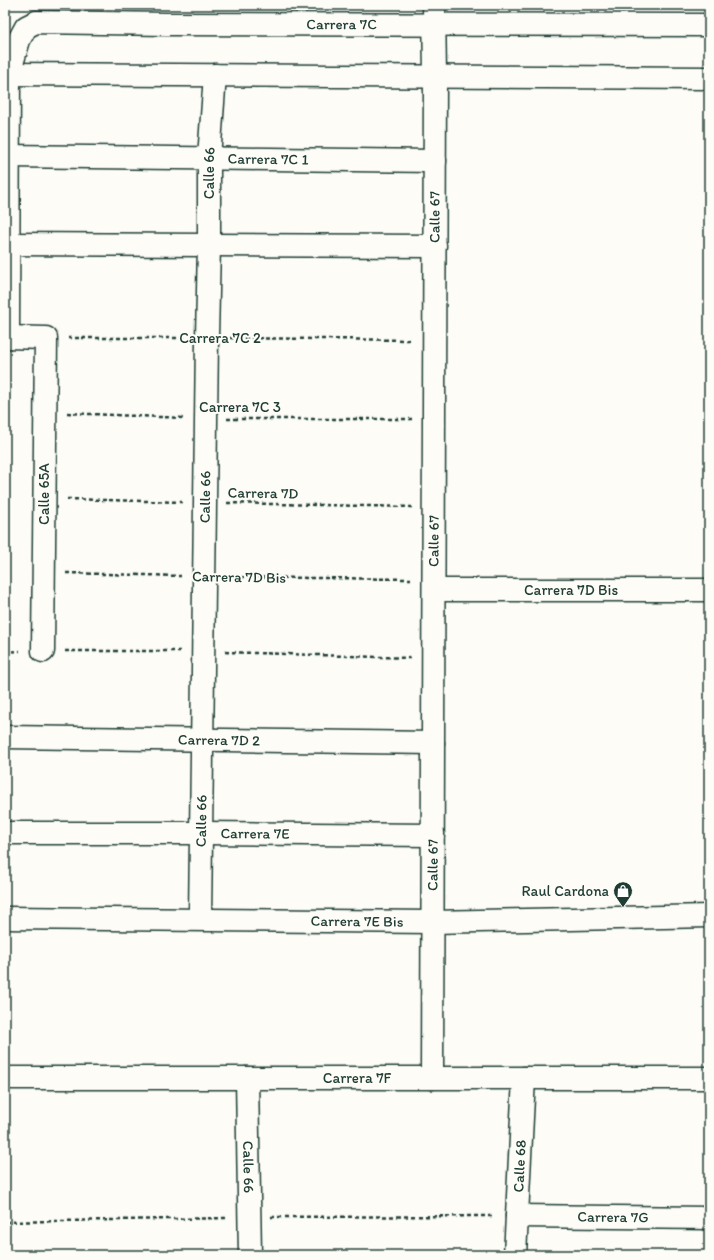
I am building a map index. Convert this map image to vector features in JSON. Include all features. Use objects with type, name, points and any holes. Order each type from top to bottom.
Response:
[{"type":"street","name":"Carrera 7C","points":[[6,337],[7,74],[19,40],[26,28],[36,22],[167,24],[433,15],[709,25]]},
{"type":"street","name":"Calle 67","points":[[432,1078],[435,246],[435,76],[433,15]]},
{"type":"street","points":[[7,74],[709,78]]},
{"type":"street","name":"Calle 66","points":[[200,919],[209,158],[214,75]]},
{"type":"street","name":"Carrera 7C 1","points":[[7,156],[435,161]]},
{"type":"street","points":[[7,244],[435,246]]},
{"type":"street","points":[[6,337],[46,338]]},
{"type":"street","name":"Calle 65A","points":[[43,651],[46,338]]},
{"type":"street","name":"Carrera 7D Bis","points":[[434,585],[709,590]]},
{"type":"street","name":"Carrera 7D 2","points":[[5,737],[433,743]]},
{"type":"street","name":"Carrera 7E","points":[[5,833],[433,835]]},
{"type":"street","name":"Carrera 7E Bis","points":[[5,918],[432,922],[709,916]]},
{"type":"street","name":"Carrera 7F","points":[[5,1078],[709,1078]]},
{"type":"street","name":"Calle 66","points":[[247,1078],[250,1255]]},
{"type":"street","name":"Calle 68","points":[[515,1255],[524,1078]]},
{"type":"street","name":"Carrera 7G","points":[[517,1216],[709,1218]]},
{"type":"path","name":"Carrera 7C 2","points":[[46,338],[434,340]]},
{"type":"path","name":"Carrera 7C 3","points":[[45,412],[206,419],[434,418]]},
{"type":"path","name":"Carrera 7D","points":[[44,499],[434,507]]},
{"type":"path","name":"Carrera 7D Bis","points":[[44,573],[434,585]]},
{"type":"place","name":"Raul Cardona","points":[[623,908]]}]
